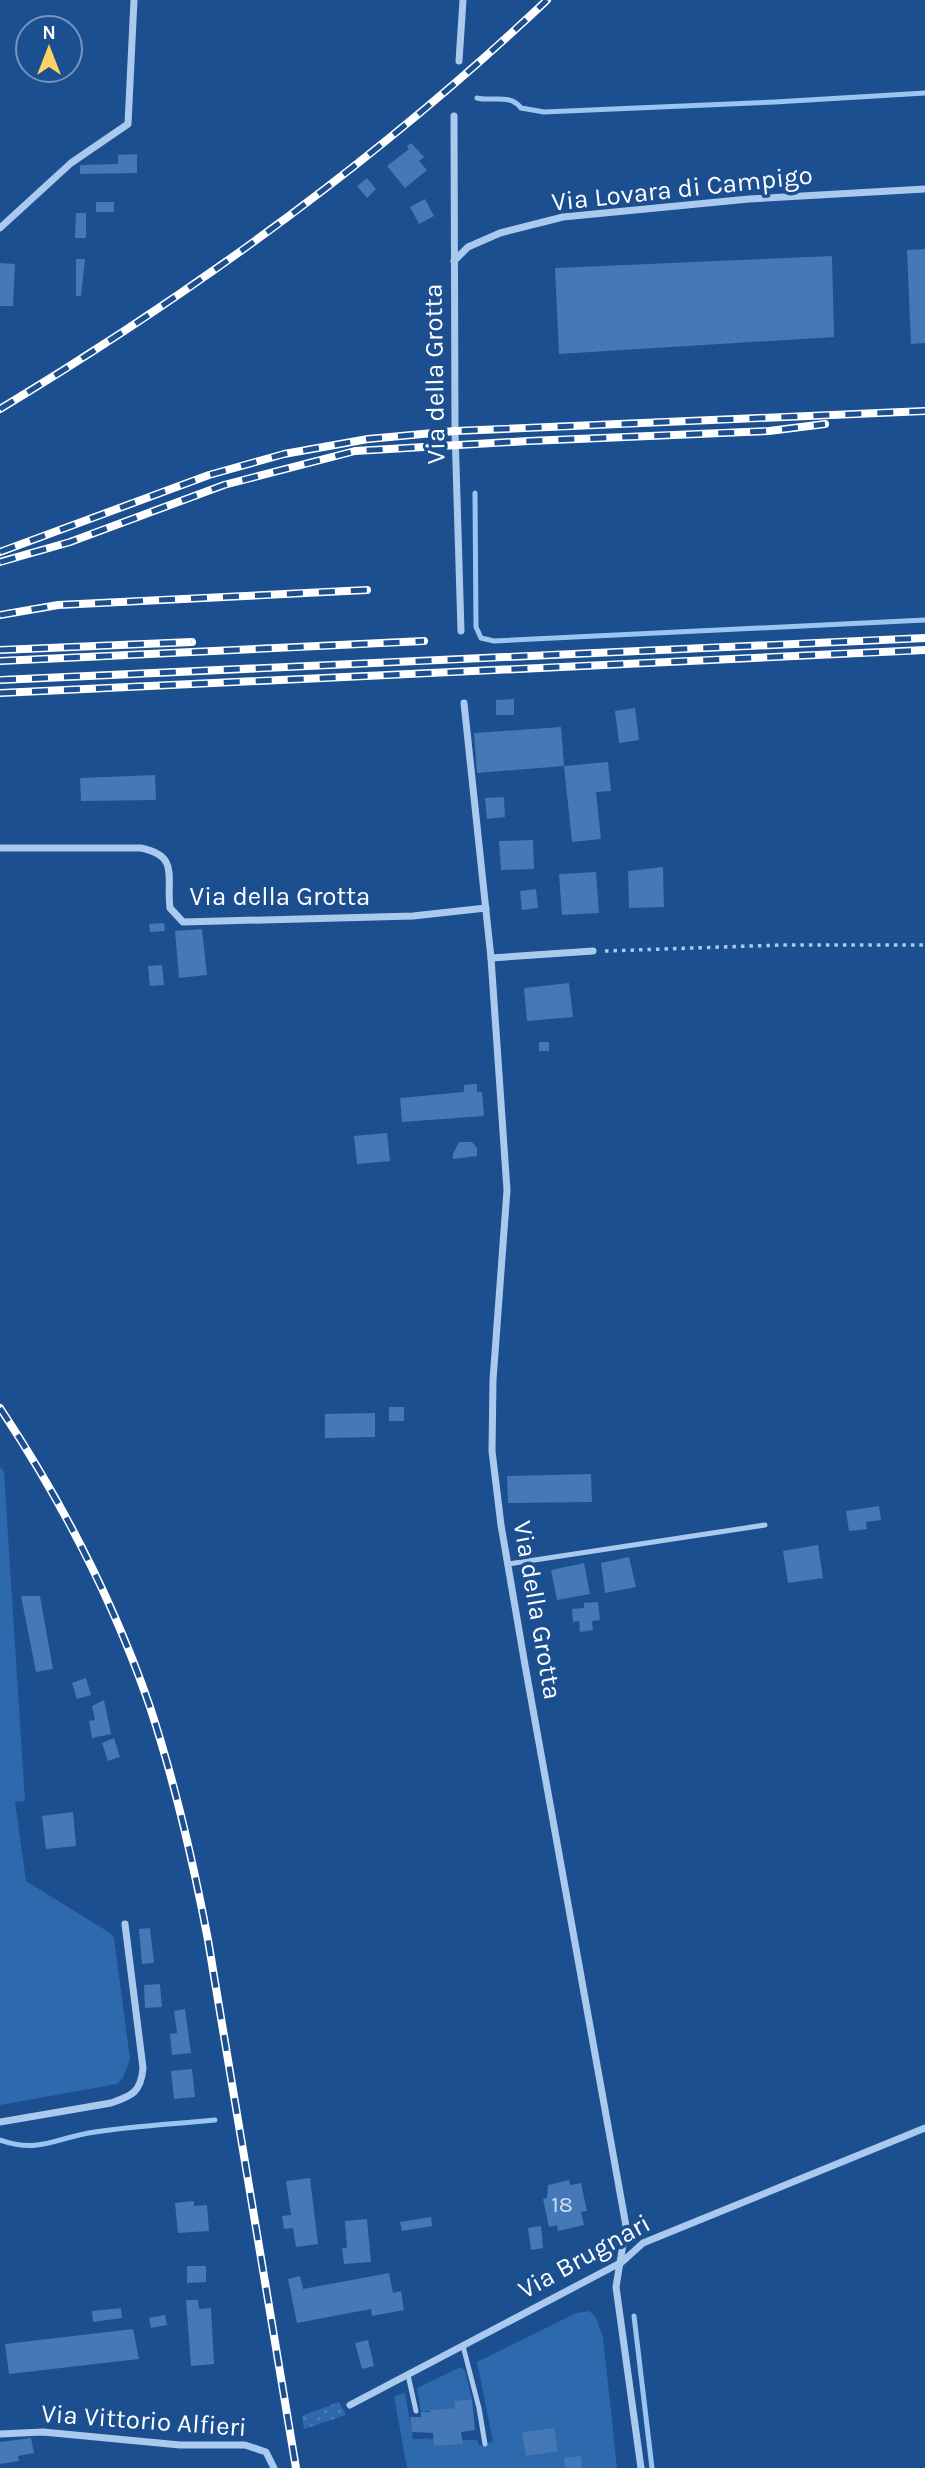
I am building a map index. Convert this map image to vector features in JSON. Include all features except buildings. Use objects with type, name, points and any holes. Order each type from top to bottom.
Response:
[{"type":"street","points":[[0,228],[71,163],[128,124],[134,0]]},
{"type":"street","points":[[459,61],[463,0]]},
{"type":"street","name":"Via della Grotta","points":[[454,116],[453,261],[461,631]]},
{"type":"street","name":"Via Lovara di Campigo","points":[[453,261],[468,247],[500,233],[563,217],[749,199],[925,189]]},
{"type":"street","name":"Via della Grotta","points":[[464,703],[491,958],[507,1190],[493,1380],[492,1451],[508,1564],[626,2226],[616,2287],[641,2468]]},
{"type":"street","name":"Via della Grotta","points":[[0,848],[141,848],[157,852],[166,860],[169,872],[170,908],[183,922],[413,916],[486,908]]},
{"type":"street","points":[[491,958],[593,951]]},
{"type":"street","points":[[0,2122],[111,2104],[137,2091],[142,2081],[143,2068],[125,1924]]},
{"type":"street","name":"Via Brugnari","points":[[350,2405],[622,2262],[643,2243],[925,2128]]},
{"type":"street","name":"Via Vittorio Alfieri","points":[[0,2434],[43,2432],[180,2445],[245,2445],[266,2452],[274,2468]]},
{"type":"lane","points":[[508,1564],[765,1525]]},
{"type":"lane","points":[[463,2346],[485,2444]]},
{"type":"lane","points":[[408,2375],[416,2411]]},
{"type":"path","points":[[593,951],[781,945],[925,945]]},
{"type":"shaded area","points":[[0,1467],[4,1472],[25,1801],[15,1802],[26,1881],[114,1938],[130,2059],[123,2078],[117,2084],[0,2105]]},
{"type":"shaded area","points":[[589,2311],[595,2316],[603,2337],[617,2468],[407,2468],[394,2396],[405,2393],[413,2439],[477,2440],[479,2446],[493,2442],[477,2362],[576,2313]]},
{"type":"shaded area","points":[[461,2367],[465,2371],[472,2399],[455,2401],[455,2408],[421,2412],[417,2388]]},
{"type":"shaded area","points":[[339,2402],[346,2415],[304,2429],[302,2416]]},
{"type":"waterway","points":[[477,98],[506,99],[517,103],[521,108],[544,112],[925,93]]},
{"type":"waterway","points":[[475,493],[476,627],[481,638],[494,641],[925,620]]},
{"type":"waterway","points":[[0,2140],[14,2144],[38,2145],[95,2132],[215,2120]]},
{"type":"waterway","points":[[634,2316],[652,2468]]},
{"type":"railway","points":[[0,409],[145,317],[285,219],[419,114],[547,0]]},
{"type":"railway","points":[[0,552],[209,475],[284,454],[368,439],[455,431],[925,411]]},
{"type":"railway","points":[[0,562],[70,542],[224,485],[355,451],[769,431],[825,424]]},
{"type":"railway","points":[[0,615],[58,605],[367,590]]},
{"type":"railway","points":[[0,680],[925,638]]},
{"type":"railway","points":[[0,661],[424,641]]},
{"type":"railway","points":[[0,650],[192,642]]},
{"type":"railway","points":[[0,693],[925,650]]},
{"type":"railway","points":[[0,1408],[65,1515],[103,1591],[136,1668],[168,1764],[208,1940],[296,2468]]}]
